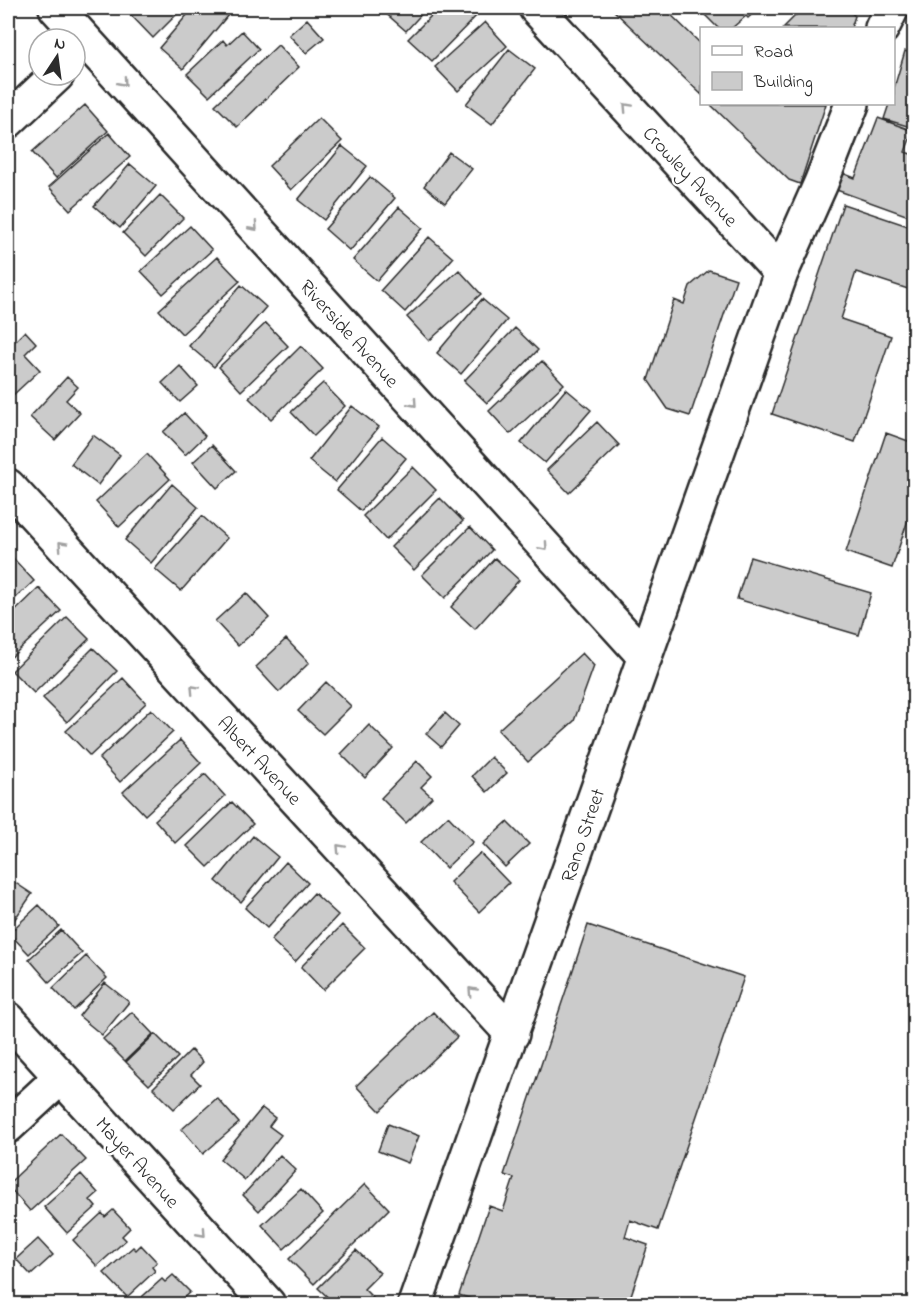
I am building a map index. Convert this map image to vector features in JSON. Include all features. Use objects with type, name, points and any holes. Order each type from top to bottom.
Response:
[{"type":"street","name":"Riverside Avenue","points":[[56,8],[67,27]]},
{"type":"street","name":"Crowley Avenue","points":[[536,8],[781,273]]},
{"type":"street","points":[[882,27],[892,8]]},
{"type":"street","name":"Riverside Avenue","points":[[87,57],[645,657]]},
{"type":"street","points":[[8,121],[44,87]]},
{"type":"street","points":[[781,273],[821,183],[852,105]]},
{"type":"street","name":"Rano Street","points":[[415,1305],[781,273]]},
{"type":"street","name":"Albert Avenue","points":[[8,486],[512,1034]]},
{"type":"street","name":"Mayer Avenue","points":[[8,1019],[268,1305]]},
{"type":"street","points":[[8,1126],[61,1077]]},
{"type":"building","points":[[137,8],[183,8],[153,38],[130,14]]},
{"type":"building","points":[[193,8],[219,8],[228,15],[183,69],[159,48]]},
{"type":"building","points":[[385,8],[427,8],[406,31],[382,10]]},
{"type":"building","points":[[439,8],[475,8],[480,12],[432,61],[408,39]]},
{"type":"building","points":[[611,8],[664,8],[700,43],[700,93]]},
{"type":"building","points":[[698,8],[759,8],[733,27],[717,27]]},
{"type":"building","points":[[803,8],[846,8],[855,16],[851,27],[784,27]]},
{"type":"building","points":[[307,19],[324,38],[306,53],[289,35]]},
{"type":"building","points":[[485,22],[507,46],[458,91],[435,67]]},
{"type":"building","points":[[242,31],[259,49],[209,96],[187,74],[223,40],[227,45]]},
{"type":"building","points":[[278,45],[299,67],[237,127],[215,105]]},
{"type":"building","points":[[509,49],[535,69],[492,124],[466,104]]},
{"type":"building","points":[[905,51],[914,54],[914,128],[884,119],[889,105],[895,105],[895,85]]},
{"type":"building","points":[[85,105],[108,131],[56,178],[32,152]]},
{"type":"building","points":[[711,105],[826,105],[800,184],[789,180]]},
{"type":"building","points":[[319,118],[342,141],[291,190],[269,166]]},
{"type":"building","points":[[878,118],[913,131],[905,152],[914,155],[914,218],[831,188],[837,171],[855,178]]},
{"type":"building","points":[[109,133],[130,157],[70,210],[49,187]]},
{"type":"building","points":[[342,146],[367,166],[324,220],[298,200]]},
{"type":"building","points":[[449,152],[472,169],[445,203],[424,186]]},
{"type":"building","points":[[130,164],[156,186],[120,228],[94,206]]},
{"type":"building","points":[[370,177],[395,198],[350,251],[325,229]]},
{"type":"building","points":[[160,195],[183,218],[146,256],[123,233]]},
{"type":"building","points":[[843,204],[914,228],[914,291],[856,272],[841,319],[891,336],[855,442],[772,414]]},
{"type":"building","points":[[399,207],[423,228],[377,281],[353,260]]},
{"type":"building","points":[[190,226],[212,250],[163,294],[141,271]]},
{"type":"building","points":[[429,237],[453,258],[405,312],[381,290]]},
{"type":"building","points":[[217,257],[240,281],[182,334],[159,310]]},
{"type":"building","points":[[459,270],[481,294],[429,341],[407,317]]},
{"type":"building","points":[[709,270],[736,279],[690,416],[668,409],[648,380],[674,300],[684,304],[690,286]]},
{"type":"building","points":[[241,285],[266,307],[214,367],[189,346]]},
{"type":"building","points":[[482,299],[507,320],[461,374],[437,353]]},
{"type":"building","points":[[266,323],[288,346],[241,391],[219,367]]},
{"type":"building","points":[[515,328],[538,350],[487,403],[464,381]]},
{"type":"building","points":[[25,331],[36,343],[25,354],[40,370],[12,396],[8,391],[8,348]]},
{"type":"building","points":[[301,346],[323,369],[271,419],[249,398]]},
{"type":"building","points":[[542,361],[564,384],[510,434],[489,411]]},
{"type":"building","points":[[180,366],[198,386],[180,402],[162,383]]},
{"type":"building","points":[[67,377],[78,387],[66,400],[80,413],[55,440],[30,417]]},
{"type":"building","points":[[323,383],[345,406],[314,436],[291,412]]},
{"type":"building","points":[[566,389],[591,410],[545,463],[521,443]]},
{"type":"building","points":[[352,406],[379,427],[335,482],[309,461]]},
{"type":"building","points":[[184,413],[205,436],[185,455],[163,432]]},
{"type":"building","points":[[597,422],[619,445],[569,493],[547,470]]},
{"type":"building","points":[[886,433],[914,443],[914,502],[892,568],[846,552]]},
{"type":"building","points":[[93,435],[120,455],[98,485],[71,464]]},
{"type":"building","points":[[382,437],[406,458],[361,511],[337,490]]},
{"type":"building","points":[[212,445],[236,471],[217,488],[193,462]]},
{"type":"building","points":[[147,454],[170,479],[119,527],[96,502]]},
{"type":"building","points":[[413,467],[436,490],[386,540],[363,516]]},
{"type":"building","points":[[172,484],[198,507],[151,563],[125,540]]},
{"type":"building","points":[[440,498],[463,521],[414,570],[391,547]]},
{"type":"building","points":[[202,516],[227,538],[181,591],[155,569]]},
{"type":"building","points":[[470,527],[492,550],[445,598],[422,575]]},
{"type":"building","points":[[12,557],[34,581],[8,605],[8,561]]},
{"type":"building","points":[[750,557],[871,593],[859,635],[737,599]]},
{"type":"building","points":[[495,558],[519,580],[475,629],[451,607]]},
{"type":"building","points":[[39,588],[61,611],[8,660],[8,618]]},
{"type":"building","points":[[246,593],[269,618],[238,646],[215,621]]},
{"type":"building","points":[[67,617],[89,639],[34,693],[12,671]]},
{"type":"building","points":[[286,639],[309,663],[279,692],[256,667]]},
{"type":"building","points":[[93,648],[117,671],[67,722],[43,698]]},
{"type":"building","points":[[582,653],[594,666],[574,721],[528,762],[498,730]]},
{"type":"building","points":[[123,678],[146,703],[90,756],[66,731]]},
{"type":"building","points":[[326,682],[351,706],[323,734],[298,711]]},
{"type":"building","points":[[151,709],[173,732],[120,782],[99,759]]},
{"type":"building","points":[[445,713],[459,726],[441,747],[426,734]]},
{"type":"building","points":[[369,725],[393,748],[365,778],[341,754]]},
{"type":"building","points":[[180,740],[201,763],[145,815],[123,792]]},
{"type":"building","points":[[491,757],[507,773],[487,792],[472,776]]},
{"type":"building","points":[[417,761],[432,776],[421,787],[432,797],[406,823],[381,798]]},
{"type":"building","points":[[205,774],[225,796],[175,843],[155,820]]},
{"type":"building","points":[[232,802],[253,824],[208,867],[187,846]]},
{"type":"building","points":[[448,816],[473,842],[446,868],[421,842]]},
{"type":"building","points":[[507,822],[529,844],[505,867],[483,844]]},
{"type":"building","points":[[253,836],[278,857],[241,902],[216,881]]},
{"type":"building","points":[[480,853],[509,883],[479,912],[450,882]]},
{"type":"building","points":[[286,862],[308,883],[267,928],[245,908]]},
{"type":"building","points":[[8,878],[32,894],[10,926],[8,925]]},
{"type":"building","points":[[314,893],[338,915],[295,962],[271,940]]},
{"type":"building","points":[[39,905],[59,926],[29,954],[9,933]]},
{"type":"building","points":[[342,925],[365,948],[323,990],[301,967]]},
{"type":"building","points":[[588,925],[744,977],[658,1230],[630,1220],[625,1237],[648,1245],[628,1304],[487,1304],[459,1295],[489,1206],[503,1211],[514,1178],[504,1175]]},
{"type":"building","points":[[61,930],[82,953],[49,982],[29,959]]},
{"type":"building","points":[[86,956],[107,978],[74,1010],[53,988]]},
{"type":"building","points":[[105,983],[129,1002],[102,1035],[79,1016]]},
{"type":"building","points":[[132,1012],[153,1034],[125,1061],[103,1039]]},
{"type":"building","points":[[433,1012],[457,1037],[380,1111],[356,1086]]},
{"type":"building","points":[[155,1034],[178,1057],[149,1085],[126,1062]]},
{"type":"building","points":[[191,1050],[203,1062],[191,1075],[200,1084],[174,1109],[153,1088]]},
{"type":"building","points":[[217,1098],[239,1123],[203,1154],[182,1129]]},
{"type":"building","points":[[262,1108],[275,1118],[269,1126],[281,1135],[245,1180],[220,1159]]},
{"type":"building","points":[[388,1124],[419,1136],[408,1163],[378,1151]]},
{"type":"building","points":[[61,1134],[86,1160],[30,1211],[8,1184]]},
{"type":"building","points":[[280,1155],[296,1170],[259,1211],[243,1195]]},
{"type":"building","points":[[81,1174],[98,1193],[90,1200],[96,1207],[67,1233],[44,1207]]},
{"type":"building","points":[[365,1184],[389,1209],[314,1284],[289,1259]]},
{"type":"building","points":[[301,1189],[323,1213],[284,1249],[262,1225]]},
{"type":"building","points":[[113,1210],[130,1228],[122,1236],[126,1240],[97,1266],[73,1240],[102,1213],[105,1217]]},
{"type":"building","points":[[38,1239],[53,1255],[31,1275],[16,1259]]},
{"type":"building","points":[[141,1245],[157,1262],[152,1267],[155,1271],[127,1297],[104,1273],[133,1247],[136,1250]]},
{"type":"building","points":[[356,1250],[380,1273],[364,1289],[374,1299],[369,1304],[335,1304],[318,1288]]},
{"type":"building","points":[[173,1275],[190,1292],[181,1300],[184,1304],[134,1304],[162,1279],[165,1282]]}]
